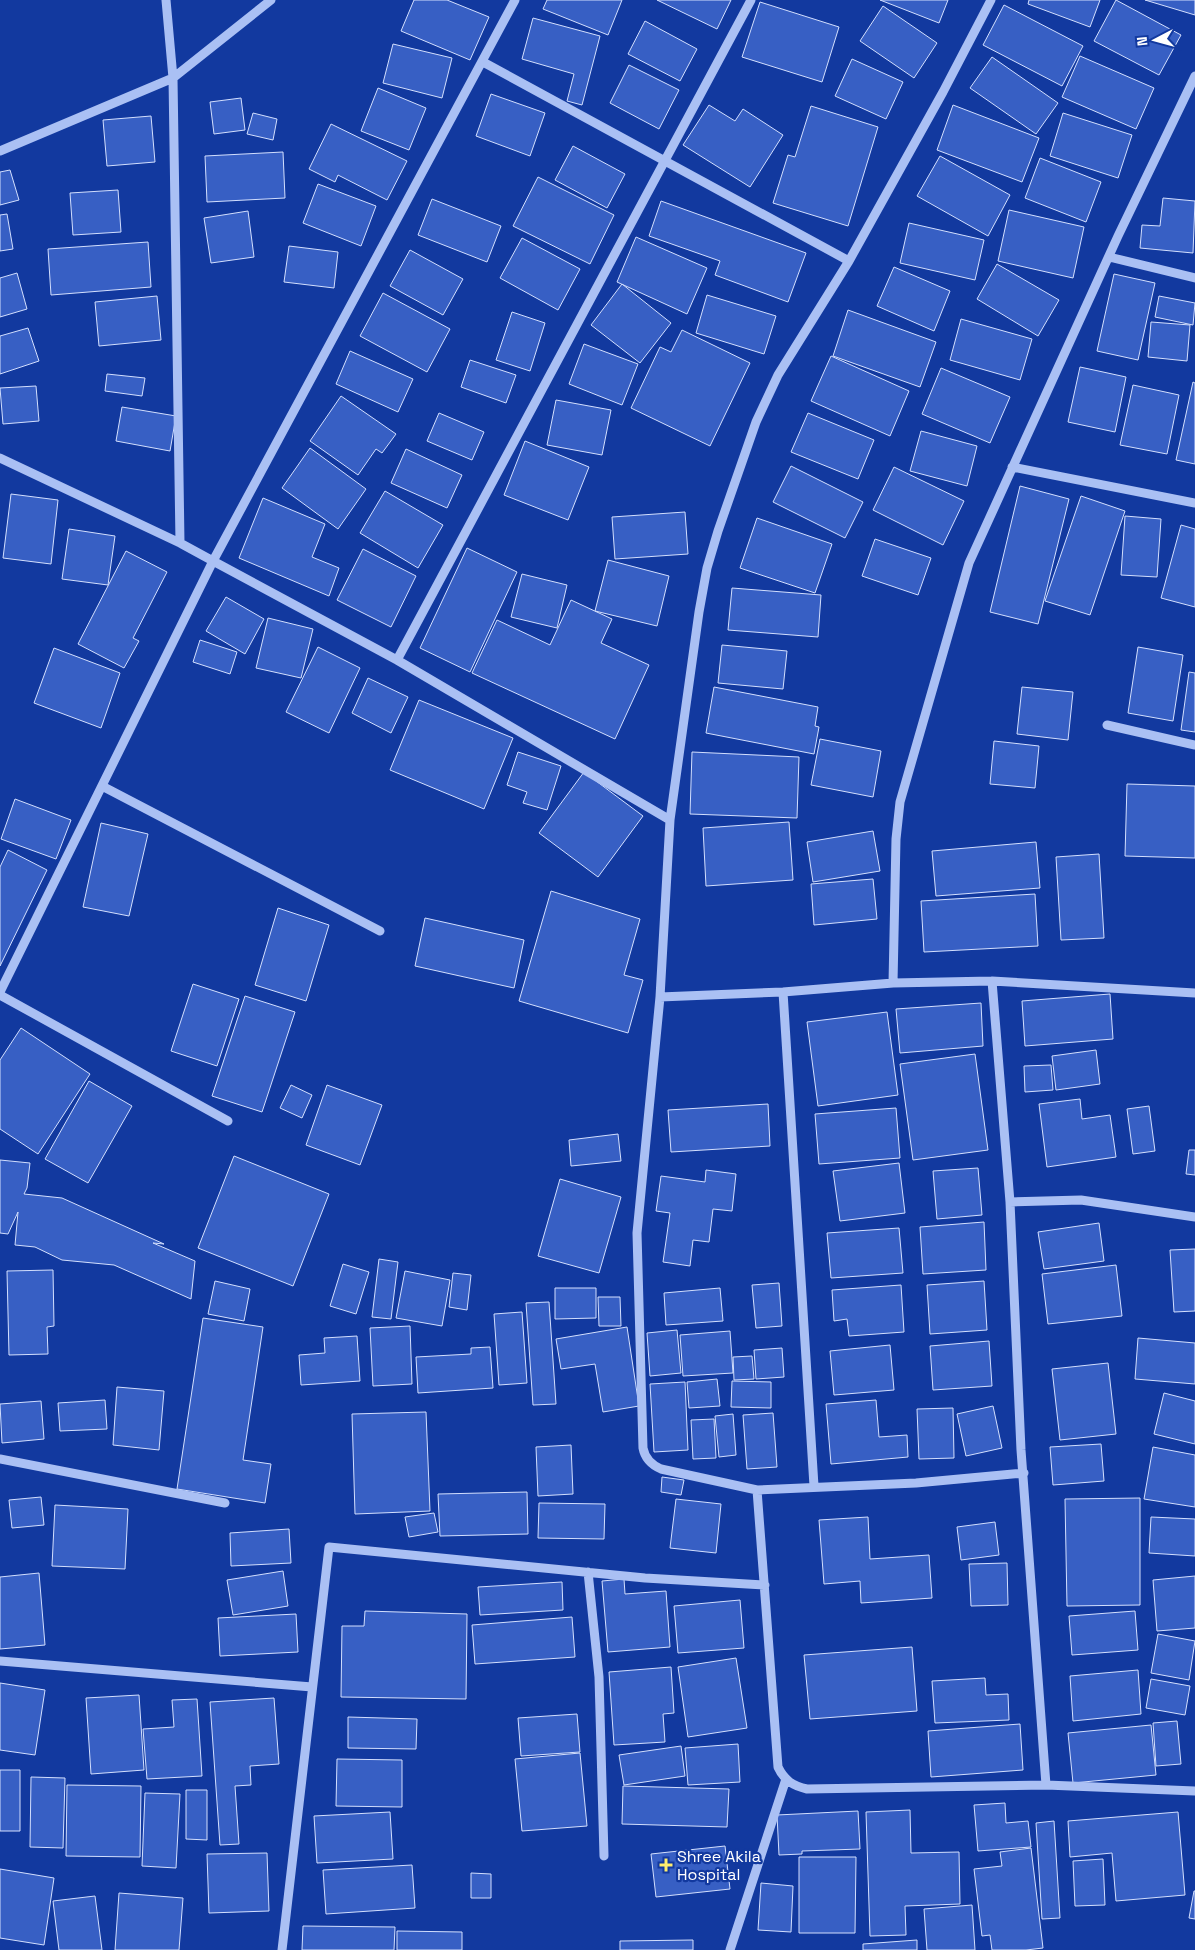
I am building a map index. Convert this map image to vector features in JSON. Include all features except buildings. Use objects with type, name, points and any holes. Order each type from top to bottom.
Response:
[{"type":"street","points":[[166,0],[173,78],[180,543]]},
{"type":"street","points":[[0,151],[173,78],[271,0]]},
{"type":"street","points":[[228,1121],[0,994],[214,561],[515,0]]},
{"type":"street","points":[[397,660],[751,0]]},
{"type":"street","points":[[991,0],[943,92],[849,261],[778,374],[766,398],[718,531],[707,568],[699,612],[670,820],[660,997],[636,1233],[644,1456],[654,1466],[758,1490],[814,1486],[916,1483],[1024,1473]]},
{"type":"street","points":[[483,62],[849,261]]},
{"type":"street","points":[[893,983],[896,839],[900,802],[969,563],[1109,257],[1195,76]]},
{"type":"street","points":[[1109,257],[1195,278]]},
{"type":"street","points":[[0,458],[214,561],[397,660],[670,820]]},
{"type":"street","points":[[1012,467],[1195,503]]},
{"type":"street","points":[[1107,725],[1195,745]]},
{"type":"street","points":[[102,786],[380,931]]},
{"type":"street","points":[[660,997],[783,992],[893,983],[992,981],[1195,992]]},
{"type":"street","points":[[992,981],[1010,1202],[1021,1450],[1046,1784]]},
{"type":"street","points":[[783,992],[814,1486]]},
{"type":"street","points":[[1010,1202],[1082,1200],[1195,1217]]},
{"type":"street","points":[[0,1459],[225,1503]]},
{"type":"street","points":[[758,1490],[778,1767],[786,1780],[807,1789],[1046,1784],[1195,1791]]},
{"type":"street","points":[[282,1950],[329,1547],[645,1578],[765,1585]]},
{"type":"street","points":[[588,1572],[599,1677],[604,1856]]},
{"type":"street","points":[[0,1661],[312,1687]]},
{"type":"street","points":[[730,1950],[786,1780]]},
{"type":"place","name":"Shree Akila Hospital","points":[[666,1865]]}]
